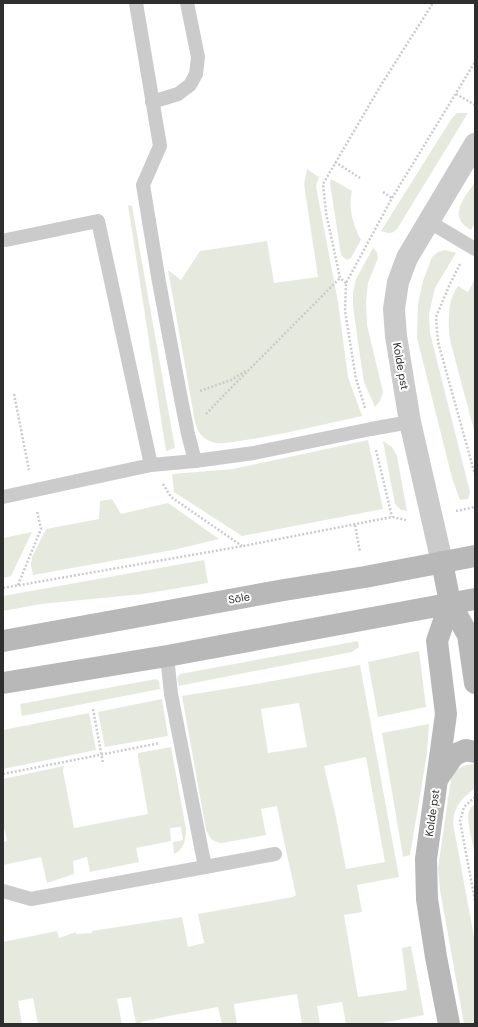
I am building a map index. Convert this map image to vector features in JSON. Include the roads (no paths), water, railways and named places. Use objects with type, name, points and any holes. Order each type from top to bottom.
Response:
[{"type":"main road","name":"Sõle","points":[[3,641],[475,556]]},
{"type":"main road","name":"Kolde pst","points":[[442,562],[450,603],[468,635],[475,683]]},
{"type":"main road","points":[[3,683],[167,656],[475,599]]},
{"type":"main road","name":"Kolde pst","points":[[449,1024],[436,957],[428,899],[426,859],[446,714],[437,641],[450,603]]},
{"type":"main road","points":[[437,780],[454,755],[466,750],[475,752]]},
{"type":"street","name":"Kolde pst","points":[[442,562],[410,422],[396,336],[394,309],[398,282],[407,258],[475,144]]},
{"type":"lane","points":[[136,3],[160,146],[143,185],[159,282],[188,434],[195,461]]},
{"type":"lane","points":[[152,102],[178,94],[190,85],[196,74],[198,57],[187,3]]},
{"type":"lane","points":[[6,240],[98,221],[151,465]]},
{"type":"lane","points":[[428,221],[475,249]]},
{"type":"lane","points":[[3,497],[151,465],[254,453],[410,422]]},
{"type":"lane","points":[[167,656],[171,694],[205,867]]},
{"type":"lane","points":[[3,891],[31,898],[275,854]]}]
